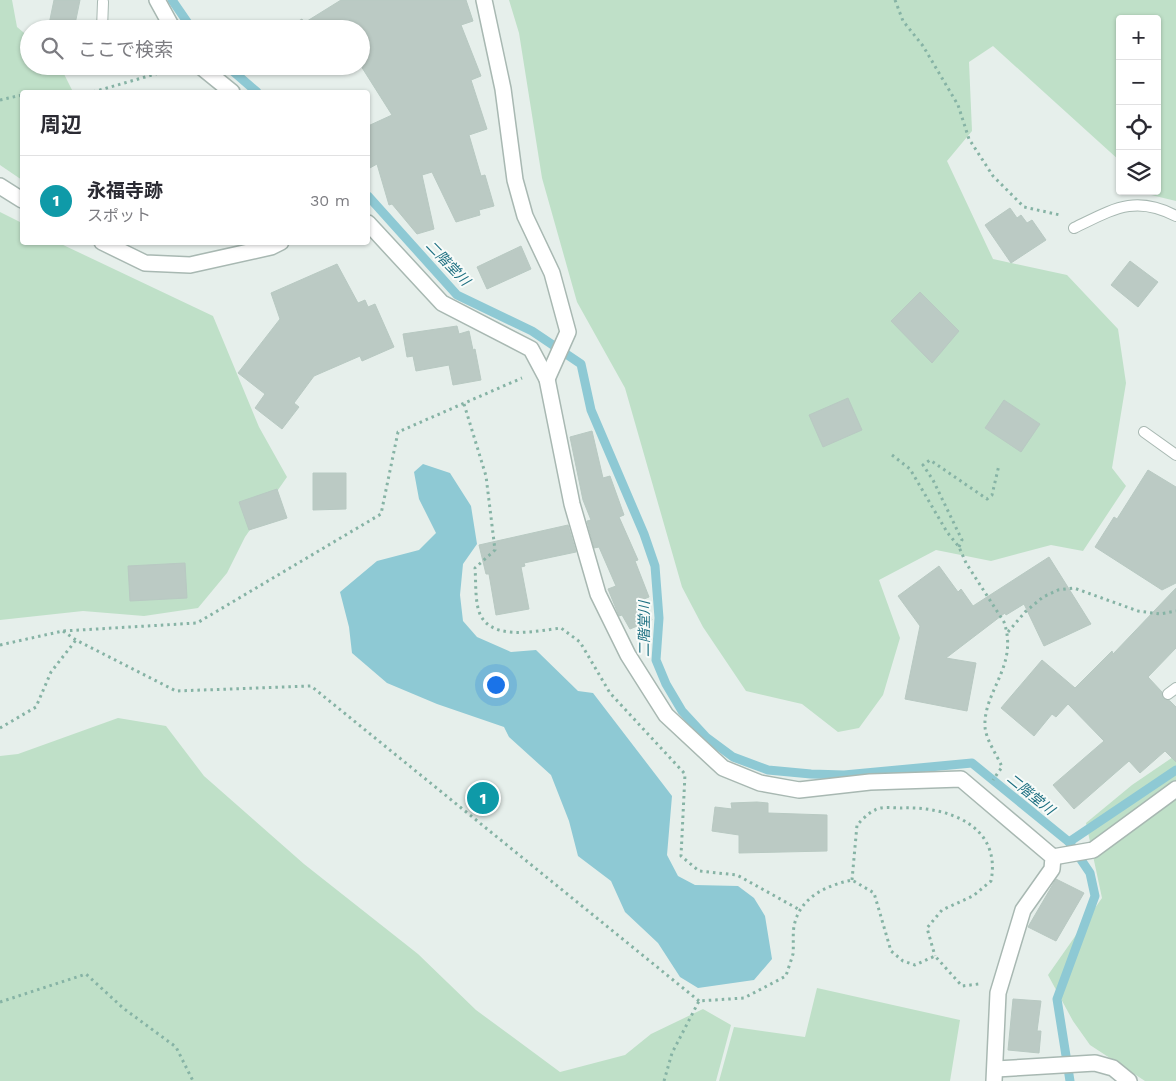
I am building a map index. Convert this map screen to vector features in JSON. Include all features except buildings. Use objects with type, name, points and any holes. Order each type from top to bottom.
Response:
[{"type":"street","points":[[157,0],[168,20]]},
{"type":"street","points":[[484,0],[503,89],[515,180],[525,216],[552,273],[568,332],[545,374]]},
{"type":"street","points":[[211,75],[230,90]]},
{"type":"street","points":[[0,186],[20,199]]},
{"type":"street","points":[[370,225],[442,303],[531,349],[545,374],[572,504],[598,594],[628,655],[666,715],[723,768],[760,783],[798,790],[870,782],[961,779],[1053,857]]},
{"type":"street","points":[[108,245],[145,263],[190,264],[274,245]]},
{"type":"street","points":[[1053,857],[1093,850],[1176,789]]},
{"type":"street","points":[[1053,857],[1052,869],[1023,910],[998,994],[995,1075],[1095,1063],[1113,1068],[1130,1081]]},
{"type":"lane","points":[[102,20],[103,2]]},
{"type":"lane","points":[[1074,228],[1122,205],[1160,207],[1176,216]]},
{"type":"lane","points":[[1144,432],[1176,455]]},
{"type":"path","points":[[895,0],[903,21],[923,46],[958,105],[969,139],[993,176],[1024,207],[1063,216],[1074,228]]},
{"type":"path","points":[[100,90],[152,75]]},
{"type":"path","points":[[0,100],[20,95]]},
{"type":"path","points":[[0,645],[63,631],[198,624],[381,514],[398,432],[464,404],[545,374]]},
{"type":"path","points":[[464,404],[486,476],[495,550],[475,568],[478,609],[491,628],[517,634],[561,628],[580,642],[610,693],[685,774],[680,856],[699,871],[736,875],[800,910]]},
{"type":"path","points":[[892,455],[910,469],[1004,622],[1008,633],[1007,659],[986,715],[985,729],[1002,767],[982,796]]},
{"type":"path","points":[[959,548],[962,540],[933,480],[923,465],[930,460],[986,499],[992,494],[999,465]]},
{"type":"path","points":[[1008,633],[1025,612],[1044,597],[1058,590],[1074,588],[1138,612],[1160,614],[1176,611]]},
{"type":"path","points":[[63,631],[76,640],[176,691],[311,686],[700,1001],[744,998],[786,976],[793,955],[795,922],[806,900],[834,884],[852,880],[874,893],[891,952],[903,961],[915,965],[935,956]]},
{"type":"path","points":[[0,728],[36,707],[51,672],[76,640]]},
{"type":"path","points":[[852,880],[857,825],[876,809],[925,807],[967,822],[981,833],[991,848],[994,864],[991,881],[972,896],[942,910],[927,928],[935,956],[962,986],[980,984]]},
{"type":"path","points":[[0,1002],[86,974],[123,1008],[176,1046],[192,1081]]},
{"type":"path","points":[[664,1081],[672,1053],[700,1001]]},
{"type":"green space","points":[[0,0],[12,0],[17,27],[20,30],[20,75],[64,75],[72,90],[20,90],[20,179],[0,165]]},
{"type":"green space","points":[[509,0],[1176,0],[1176,201],[1151,195],[1161,195],[1161,15],[1116,15],[1116,157],[993,46],[969,62],[972,131],[947,161],[993,259],[1067,275],[1118,329],[1126,383],[1112,468],[1126,486],[1083,551],[1051,545],[991,561],[936,550],[879,580],[900,638],[883,695],[859,728],[838,732],[802,704],[746,691],[703,627],[682,587],[625,388],[577,302],[542,178],[519,33]]},
{"type":"green space","points":[[0,212],[20,222],[20,245],[63,245],[213,316],[259,427],[287,477],[245,537],[227,573],[198,608],[144,616],[83,611],[0,620]]},
{"type":"green space","points":[[118,718],[166,726],[204,776],[304,864],[418,954],[476,1010],[560,1072],[625,1055],[651,1034],[703,1009],[731,1025],[716,1081],[0,1081],[0,756],[18,754]]},
{"type":"green space","points":[[1176,755],[1176,1081],[1145,1081],[1090,1045],[1073,1021],[1048,975],[1102,898],[1086,823],[1132,785]]},
{"type":"green space","points":[[817,988],[960,1020],[950,1081],[719,1081],[734,1027],[805,1037]]},
{"type":"water","points":[[423,464],[450,473],[471,506],[477,544],[463,564],[460,595],[463,621],[477,637],[511,652],[536,650],[578,691],[593,693],[672,796],[667,855],[678,876],[695,885],[738,886],[754,898],[765,916],[772,959],[754,980],[698,988],[680,977],[658,943],[625,912],[611,881],[578,856],[569,821],[551,775],[509,737],[504,727],[437,704],[387,683],[352,653],[349,627],[340,592],[377,561],[419,550],[436,533],[419,499],[414,472]]},
{"type":"waterway","name":"二階堂川","points":[[172,0],[186,20]]},
{"type":"waterway","name":"二階堂川","points":[[237,75],[255,90]]},
{"type":"waterway","name":"二階堂川","points":[[370,198],[457,295],[532,331],[581,364],[591,410],[644,534],[655,566],[659,618],[656,660],[666,684],[682,711],[706,737],[733,757],[768,770],[844,775],[972,763],[1069,842],[1090,873],[1095,896],[1057,999],[1070,1081]]},
{"type":"waterway","name":"二階堂川","points":[[1069,842],[1176,770]]},
{"type":"place","name":"永福寺跡","points":[[483,798]]}]
